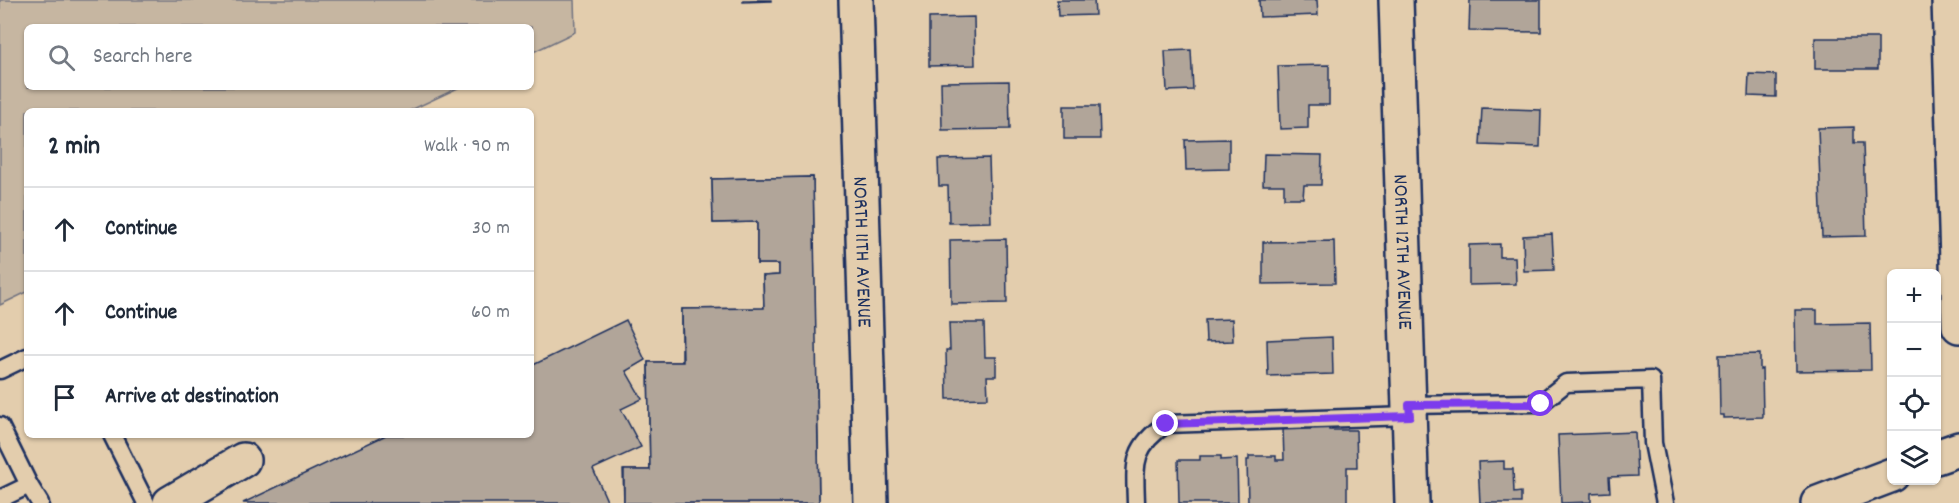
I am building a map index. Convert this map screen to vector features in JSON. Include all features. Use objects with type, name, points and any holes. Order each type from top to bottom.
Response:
[{"type":"street","name":"NORTH 11TH AVENUE","points":[[856,0],[871,503]]},
{"type":"street","name":"NORTH 12TH AVENUE","points":[[1396,0],[1412,503]]},
{"type":"street","points":[[1949,0],[1957,182],[1959,326]]},
{"type":"street","points":[[1941,456],[1959,449]]},
{"type":"street","points":[[170,503],[243,460]]},
{"type":"street","points":[[1818,503],[1887,477]]},
{"type":"lane","points":[[0,370],[24,358]]},
{"type":"lane","points":[[1136,503],[1135,461],[1141,448],[1156,431],[1166,424],[1541,404],[1566,383],[1652,380],[1653,443],[1665,503]]},
{"type":"lane","points":[[0,426],[40,503]]},
{"type":"lane","points":[[114,438],[146,503]]},
{"type":"lane","points":[[0,499],[29,485]]},
{"type":"shaded area","points":[[0,0],[574,0],[575,32],[534,52],[534,24],[24,24],[24,90],[454,90],[415,108],[24,108],[24,293],[0,305]]},
{"type":"building","points":[[743,0],[771,0],[771,1],[743,2]]},
{"type":"building","points":[[1057,0],[1094,0],[1095,15],[1058,16]]},
{"type":"building","points":[[1259,0],[1317,0],[1318,15],[1260,17]]},
{"type":"building","points":[[1470,0],[1541,0],[1541,32],[1469,31]]},
{"type":"building","points":[[974,17],[975,65],[929,66],[929,18]]},
{"type":"building","points":[[1815,38],[1878,38],[1878,69],[1815,69]]},
{"type":"building","points":[[1191,50],[1193,90],[1167,91],[1165,51]]},
{"type":"building","points":[[1329,65],[1329,105],[1308,105],[1308,128],[1280,129],[1278,66]]},
{"type":"building","points":[[1749,74],[1776,75],[1776,97],[1748,96]]},
{"type":"building","points":[[1009,81],[1010,129],[942,130],[941,82]]},
{"type":"building","points":[[1064,106],[1099,106],[1100,139],[1064,139]]},
{"type":"building","points":[[1482,108],[1541,110],[1540,147],[1480,145]]},
{"type":"building","points":[[1854,127],[1854,143],[1863,143],[1866,236],[1822,237],[1818,128]]},
{"type":"building","points":[[1229,139],[1229,169],[1186,170],[1185,140]]},
{"type":"building","points":[[1264,154],[1322,155],[1321,185],[1304,185],[1303,198],[1284,198],[1284,185],[1263,185]]},
{"type":"building","points":[[989,158],[991,222],[949,223],[948,186],[939,186],[938,159]]},
{"type":"building","points":[[813,177],[815,310],[786,311],[787,381],[817,381],[819,503],[624,503],[623,470],[650,470],[648,362],[682,362],[682,309],[764,308],[763,276],[779,275],[779,264],[757,264],[757,222],[713,223],[712,179]]},
{"type":"building","points":[[813,177],[819,503],[624,503],[624,470],[650,470],[648,362],[683,362],[682,309],[764,308],[763,276],[779,275],[779,264],[757,264],[757,222],[713,223],[712,179]]},
{"type":"building","points":[[1552,234],[1554,270],[1524,271],[1523,236]]},
{"type":"building","points":[[1006,239],[1007,303],[951,304],[950,240]]},
{"type":"building","points":[[1334,241],[1335,283],[1263,284],[1263,242]]},
{"type":"building","points":[[1500,244],[1500,257],[1515,257],[1516,284],[1469,285],[1469,245]]},
{"type":"building","points":[[1795,310],[1817,310],[1817,324],[1870,323],[1871,370],[1796,371]]},
{"type":"building","points":[[1232,319],[1233,341],[1206,342],[1205,320]]},
{"type":"building","points":[[626,320],[645,360],[626,371],[642,399],[621,409],[641,447],[593,469],[608,503],[243,503],[380,438],[534,438],[534,365]]},
{"type":"building","points":[[949,323],[984,323],[985,357],[996,357],[996,376],[987,376],[988,398],[947,399],[946,350],[950,350]]},
{"type":"building","points":[[1332,337],[1333,374],[1268,376],[1267,340]]},
{"type":"building","points":[[1760,354],[1763,417],[1724,418],[1724,415],[1720,415],[1719,355]]},
{"type":"building","points":[[1329,427],[1329,430],[1356,430],[1357,467],[1347,467],[1347,503],[1248,503],[1247,460],[1249,456],[1276,456],[1276,460],[1284,460],[1283,428]]},
{"type":"building","points":[[1635,432],[1637,476],[1609,477],[1610,492],[1591,493],[1591,502],[1561,503],[1558,435]]},
{"type":"building","points":[[1200,456],[1221,456],[1221,460],[1237,459],[1238,503],[1179,503],[1178,460],[1200,460]]},
{"type":"building","points":[[1504,461],[1504,469],[1513,469],[1514,493],[1521,492],[1521,503],[1480,503],[1478,462]]},
{"type":"route","points":[[1166,424],[1410,416],[1409,405],[1541,404]]}]
